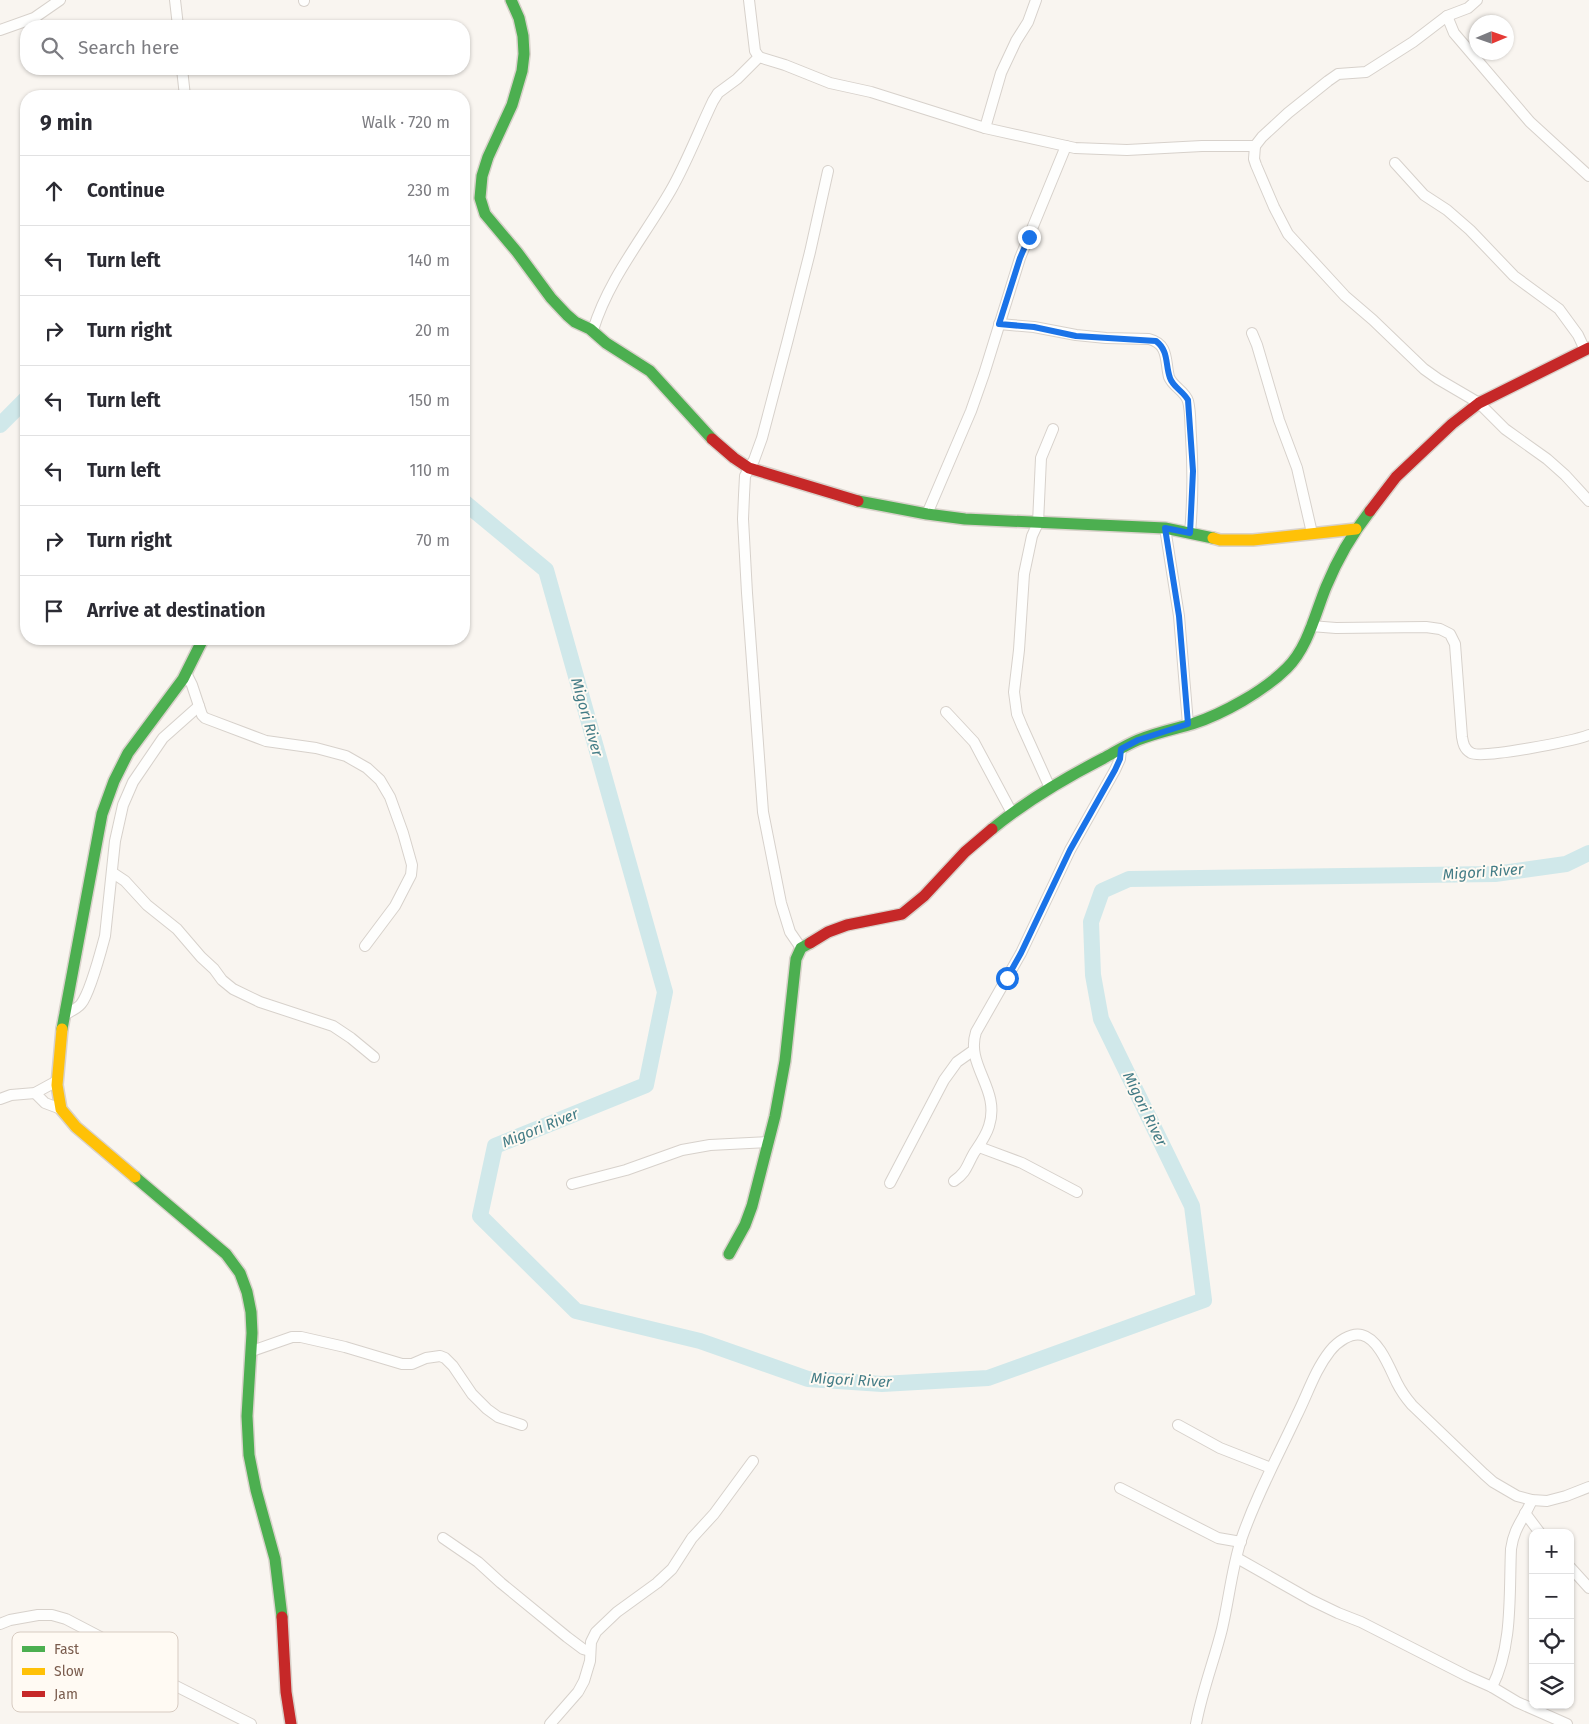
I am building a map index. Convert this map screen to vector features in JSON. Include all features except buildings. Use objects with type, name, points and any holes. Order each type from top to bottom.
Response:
[{"type":"street","points":[[28,20],[60,0]]},
{"type":"street","points":[[175,0],[177,20]]},
{"type":"street","points":[[511,0],[520,18],[524,35],[525,56],[523,72],[514,100],[486,161],[481,178],[482,208],[487,217],[517,251],[550,296],[575,322],[593,330],[606,343],[648,369],[668,389],[714,443],[733,459],[749,468],[866,504],[965,519],[1165,528],[1220,540],[1253,540],[1356,529]]},
{"type":"street","points":[[749,0],[755,51],[759,57],[830,83],[871,92],[985,128],[1088,150],[1255,146]]},
{"type":"street","points":[[985,128],[1001,74],[1016,41],[1028,22],[1036,0]]},
{"type":"street","points":[[1477,0],[1468,8],[1447,16],[1413,42],[1366,72],[1338,74],[1328,81],[1262,137],[1255,146],[1254,158],[1274,207],[1288,234],[1345,296],[1424,369],[1479,403],[1505,429],[1547,459],[1589,501]]},
{"type":"street","points":[[1447,16],[1454,33],[1530,122],[1589,176]]},
{"type":"street","points":[[0,30],[20,23]]},
{"type":"street","points":[[593,330],[606,296],[626,259],[671,190],[713,100],[725,86],[737,79],[759,57]]},
{"type":"street","points":[[183,75],[184,90]]},
{"type":"street","points":[[927,514],[971,411],[1020,258],[1066,146]]},
{"type":"street","points":[[729,1254],[745,1225],[752,1206],[775,1116],[786,1061],[796,959],[801,948],[828,932],[846,925],[902,914],[924,896],[964,852],[1012,813],[1050,788],[1078,771],[1138,740],[1205,719],[1225,710],[1264,687],[1288,667],[1304,643],[1327,585],[1356,529],[1396,478],[1452,424],[1479,403],[1587,349],[1558,309],[1514,276],[1470,230],[1447,210],[1424,195],[1395,163]]},
{"type":"street","points":[[801,948],[790,932],[781,903],[762,812],[744,547],[744,486],[745,476],[762,438],[806,271],[828,171]]},
{"type":"street","points":[[999,324],[1034,327],[1076,336],[1149,340],[1156,341],[1161,345],[1164,350],[1171,380],[1185,395],[1189,408],[1193,471],[1190,533]]},
{"type":"street","points":[[1252,333],[1279,420],[1298,468],[1312,533]]},
{"type":"street","points":[[1050,788],[1017,714],[1015,698],[1024,574],[1032,536],[1038,523],[1041,458],[1053,428]]},
{"type":"street","points":[[1165,528],[1179,616],[1188,724]]},
{"type":"street","points":[[1310,626],[1336,628],[1426,627],[1440,629],[1450,634],[1455,644],[1462,737],[1465,747],[1473,754],[1490,754],[1589,735]]},
{"type":"street","points":[[200,645],[186,674],[128,753],[114,781],[102,814],[64,1015],[57,1081],[61,1109],[76,1127],[188,1219],[230,1259],[239,1272],[251,1306],[252,1351],[247,1416],[249,1457],[271,1542],[278,1578],[282,1613],[288,1723]]},
{"type":"street","points":[[186,674],[192,685],[202,715],[205,718],[266,741],[323,749],[346,756],[367,768],[380,780],[390,797],[412,865],[411,875],[395,906],[365,946]]},
{"type":"street","points":[[64,1015],[80,1004],[90,986],[105,936],[119,814],[133,782],[163,738],[199,706]]},
{"type":"street","points":[[946,712],[974,742],[1012,813]]},
{"type":"street","points":[[954,1181],[965,1172],[990,1126],[991,1099],[977,1064],[974,1037],[980,1023],[1021,953],[1070,850],[1115,770],[1120,759],[1121,749]]},
{"type":"street","points":[[113,873],[125,881],[147,904],[177,929],[222,980],[233,989],[260,1002],[333,1026],[374,1057]]},
{"type":"street","points":[[890,1183],[944,1080],[958,1062],[974,1050]]},
{"type":"street","points":[[0,1099],[11,1095],[35,1092],[57,1081]]},
{"type":"street","points":[[35,1092],[45,1103],[61,1109]]},
{"type":"street","points":[[572,1184],[626,1170],[682,1150],[710,1145],[767,1142]]},
{"type":"street","points":[[979,1146],[1022,1163],[1076,1192]]},
{"type":"street","points":[[1196,1724],[1201,1698],[1222,1630],[1240,1542],[1256,1501],[1297,1415],[1314,1374],[1331,1349],[1346,1338],[1352,1335],[1362,1335],[1373,1340],[1404,1395],[1422,1416],[1493,1482],[1517,1496],[1532,1500],[1555,1500],[1589,1487]]},
{"type":"street","points":[[252,1351],[300,1337],[345,1347],[402,1364],[412,1364],[426,1358],[440,1356],[448,1361],[472,1394],[487,1409],[498,1417],[522,1425]]},
{"type":"street","points":[[1178,1425],[1220,1448],[1271,1468]]},
{"type":"street","points":[[550,1724],[578,1692],[584,1681],[590,1661],[591,1642],[604,1624],[672,1569],[692,1538],[714,1514],[753,1461]]},
{"type":"street","points":[[1120,1488],[1218,1538],[1240,1542]]},
{"type":"street","points":[[1492,1687],[1500,1669],[1508,1623],[1510,1548],[1516,1527],[1532,1500]]},
{"type":"street","points":[[1525,1514],[1537,1529]]},
{"type":"street","points":[[443,1538],[482,1566],[583,1650],[590,1651]]},
{"type":"street","points":[[1237,1558],[1311,1600],[1368,1625],[1466,1676],[1492,1687],[1517,1702],[1567,1724]]},
{"type":"street","points":[[1574,1571],[1589,1588]]},
{"type":"street","points":[[0,1624],[10,1620],[38,1615],[52,1615],[66,1619],[91,1632]]},
{"type":"street","points":[[178,1686],[251,1724]]},
{"type":"waterway","name":"Migori River","points":[[0,425],[20,405]]},
{"type":"waterway","name":"Migori River","points":[[470,507],[546,570],[665,992],[646,1085],[495,1146],[480,1216],[576,1311],[700,1341],[808,1379],[882,1384],[988,1378],[1204,1300],[1192,1206],[1101,1019],[1093,975],[1091,922],[1102,891],[1129,879],[1495,874],[1566,864],[1589,853]]},
{"type":"traffic: fast","points":[[511,0],[519,18],[523,36],[524,54],[522,71],[512,105],[488,157],[482,176],[480,198],[485,214],[517,252],[551,298],[567,315],[650,371],[712,439]]},
{"type":"traffic: fast","points":[[858,501],[965,519],[1165,528],[1213,538]]},
{"type":"traffic: fast","points":[[992,829],[1046,790],[1125,746],[1158,733],[1204,720],[1242,701],[1278,677],[1294,660],[1306,640],[1335,567],[1351,538],[1370,511]]},
{"type":"traffic: fast","points":[[62,1029],[102,814],[114,781],[128,753],[183,679],[200,645]]},
{"type":"traffic: fast","points":[[729,1254],[745,1225],[752,1206],[775,1116],[785,1061],[796,959],[801,948],[810,943]]},
{"type":"traffic: fast","points":[[135,1177],[226,1254],[240,1273],[247,1292],[251,1312],[252,1333],[247,1416],[249,1455],[256,1490],[275,1559],[282,1617]]},
{"type":"traffic: slow","points":[[1213,538],[1220,540],[1253,540],[1356,529]]},
{"type":"traffic: slow","points":[[62,1029],[57,1085],[61,1109],[76,1127],[135,1177]]},
{"type":"traffic: jam","points":[[1370,511],[1396,477],[1452,424],[1479,403],[1589,348]]},
{"type":"traffic: jam","points":[[712,439],[749,468],[858,501]]},
{"type":"traffic: jam","points":[[810,943],[828,932],[847,925],[902,914],[924,896],[965,852],[992,829]]},
{"type":"traffic: jam","points":[[282,1617],[286,1692],[291,1724]]},
{"type":"route","points":[[1007,978],[1033,929],[1070,850],[1086,825],[1115,770],[1120,759],[1121,749],[1147,736],[1188,724],[1179,616],[1165,528],[1190,533],[1193,471],[1188,400],[1171,380],[1164,350],[1156,341],[1076,336],[1034,327],[999,324],[1020,258],[1029,237]]}]
